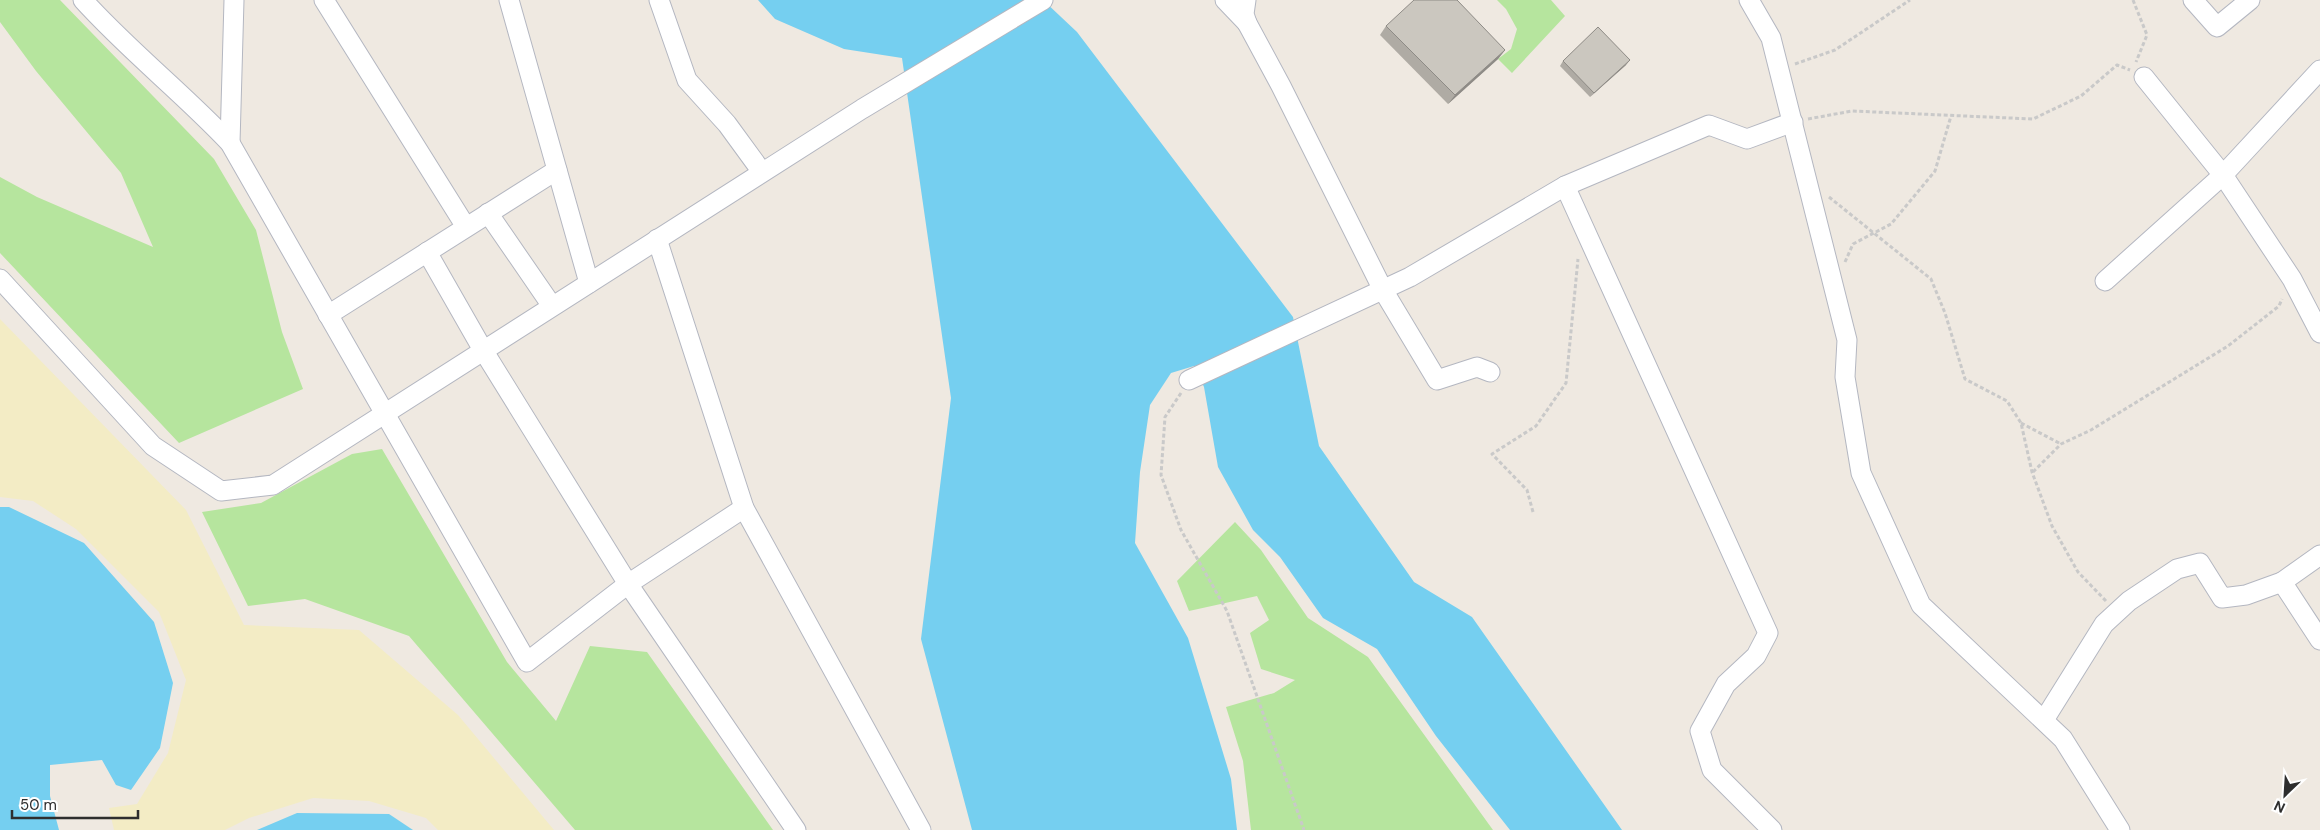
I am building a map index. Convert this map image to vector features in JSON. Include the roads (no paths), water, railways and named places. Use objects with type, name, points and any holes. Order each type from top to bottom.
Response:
[{"type":"street","points":[[83,0],[110,30],[204,115],[230,143],[526,662],[628,584],[744,508]]},
{"type":"street","points":[[230,143],[234,0]]},
{"type":"street","points":[[324,0],[466,227]]},
{"type":"street","points":[[510,0],[589,282]]},
{"type":"street","points":[[659,0],[687,80],[727,124],[762,172]]},
{"type":"street","points":[[0,279],[153,446],[221,491],[273,485],[862,109],[1043,0]]},
{"type":"street","points":[[1225,0],[1247,23]]},
{"type":"street","points":[[1246,0],[1244,14],[1247,23],[1281,86],[1382,290],[1437,380],[1477,367],[1490,372]]},
{"type":"street","points":[[1749,0],[1770,38],[1779,69],[1847,340],[1844,377],[1861,473],[1921,605],[2063,738],[2120,830]]},
{"type":"street","points":[[2193,0],[2216,27],[2250,0]]},
{"type":"street","points":[[2105,281],[2223,175],[2320,70]]},
{"type":"street","points":[[2144,77],[2223,175],[2292,279],[2320,333]]},
{"type":"street","points":[[1189,380],[1410,277],[1565,186],[1709,125],[1747,139],[1793,122]]},
{"type":"street","points":[[328,315],[557,170]]},
{"type":"street","points":[[1565,186],[1768,633],[1756,656],[1726,684],[1700,731],[1712,770],[1772,830]]},
{"type":"street","points":[[488,213],[552,306]]},
{"type":"street","points":[[657,239],[744,508],[920,830]]},
{"type":"street","points":[[427,252],[483,350],[628,584],[796,830]]},
{"type":"street","points":[[2044,720],[2104,624],[2129,601],[2177,569],[2200,563],[2222,598],[2246,595],[2282,582],[2320,555]]},
{"type":"street","points":[[2282,582],[2320,640]]},
{"type":"water","points":[[758,0],[1043,0],[1077,32],[1293,317],[1319,446],[1414,582],[1472,617],[1622,830],[1510,830],[1436,736],[1377,649],[1323,618],[1280,557],[1253,530],[1218,467],[1204,387],[1194,366],[1171,373],[1150,405],[1140,472],[1135,543],[1188,638],[1231,779],[1237,830],[972,830],[921,639],[951,398],[902,58],[844,49],[775,19]]},
{"type":"water","points":[[0,507],[9,507],[84,543],[154,622],[173,683],[160,748],[131,790],[116,785],[102,760],[50,765],[50,796],[59,830],[0,830]]},
{"type":"water","points":[[297,813],[389,814],[413,830],[257,830]]}]
